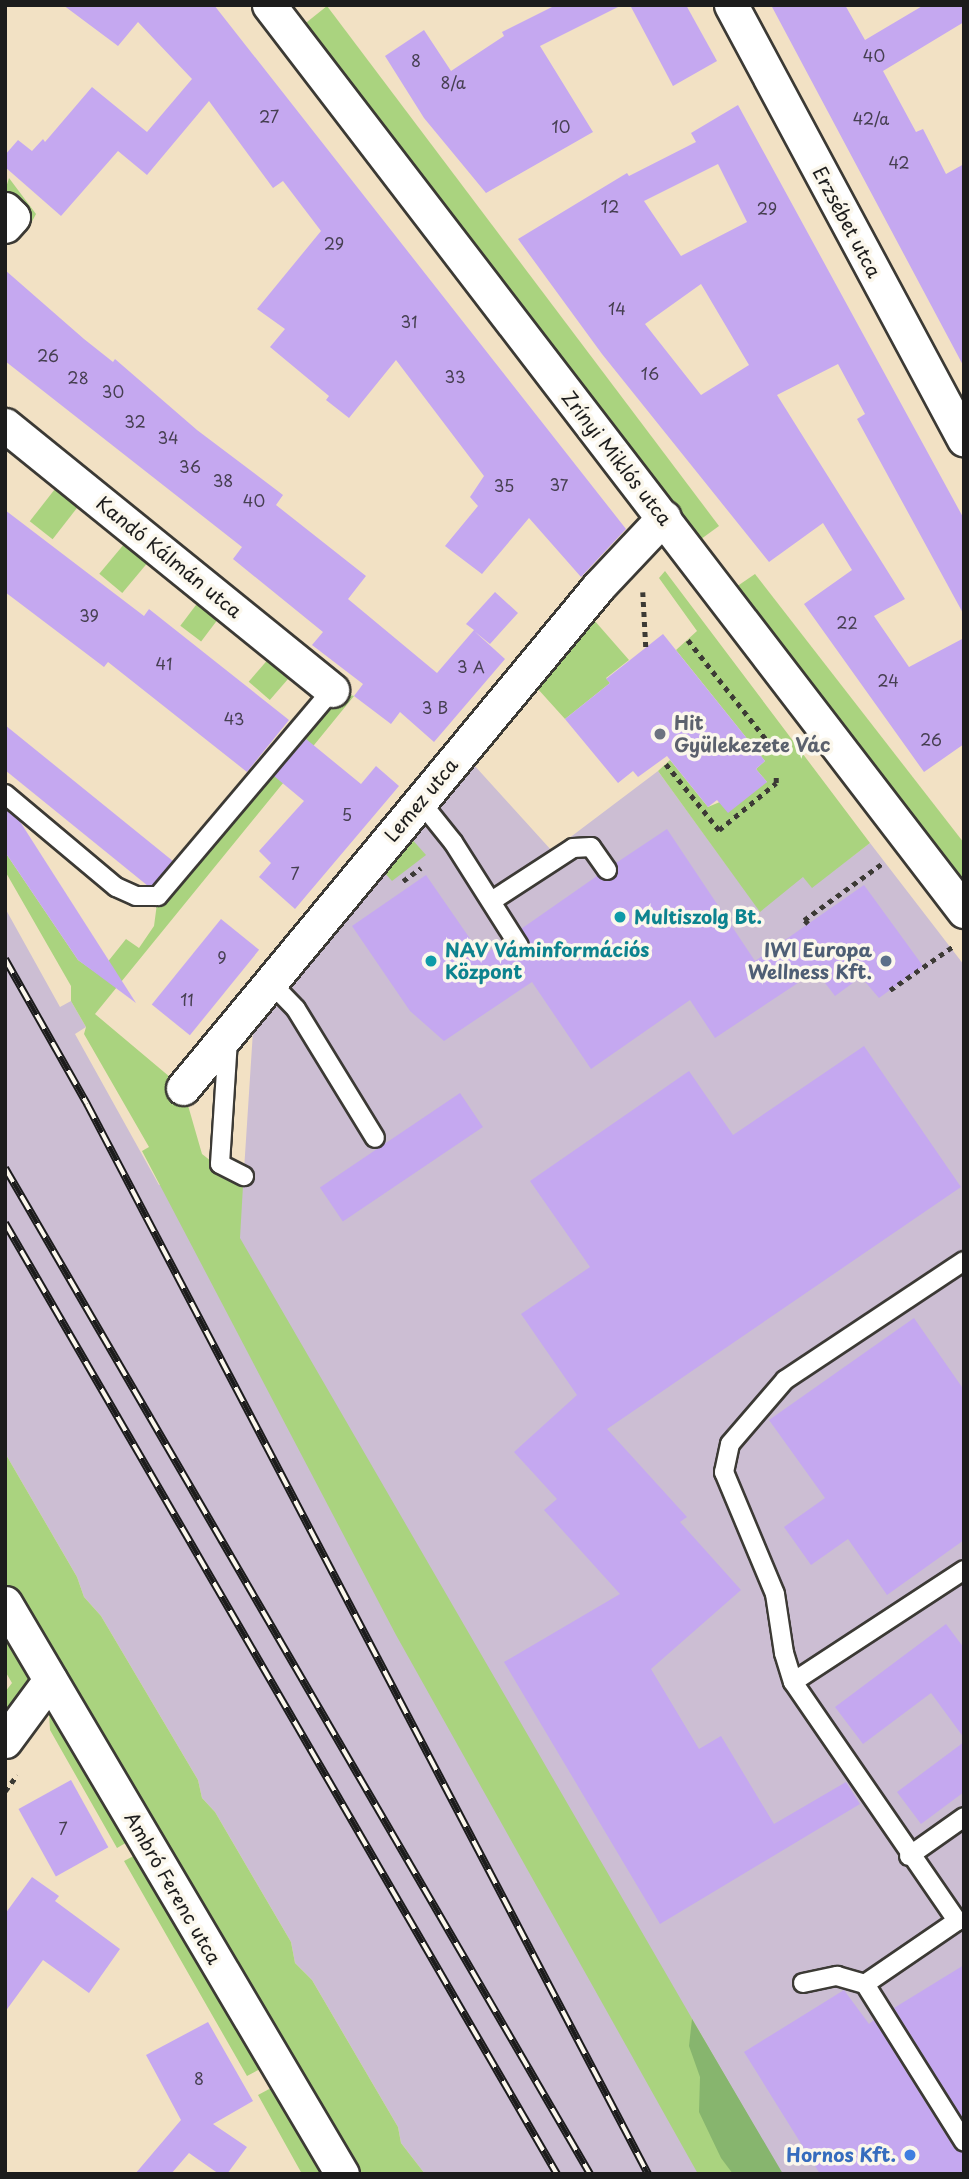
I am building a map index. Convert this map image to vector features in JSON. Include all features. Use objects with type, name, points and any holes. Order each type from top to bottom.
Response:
[{"type":"street","name":"Zrínyi Miklós utca","points":[[269,5],[664,517],[964,912]]},
{"type":"street","name":"Erzsébet utca","points":[[731,5],[964,439]]},
{"type":"street","points":[[5,209],[13,217],[5,226]]},
{"type":"street","name":"Kandó Kálmán utca","points":[[5,425],[332,690]]},
{"type":"street","name":"Lemez utca","points":[[183,1088],[598,587],[664,517]]},
{"type":"street","name":"Ambró Ferenc utca","points":[[5,1602],[342,2174]]},
{"type":"street","points":[[5,1741],[50,1680]]},
{"type":"lane","points":[[5,794],[116,887],[136,896],[158,896],[332,690]]},
{"type":"lane","points":[[420,801],[492,900],[519,946]]},
{"type":"lane","points":[[492,900],[573,848],[591,847],[607,870]]},
{"type":"lane","points":[[270,982],[296,1009],[375,1138]]},
{"type":"lane","points":[[228,1032],[220,1164],[244,1176]]},
{"type":"lane","points":[[865,1984],[957,1922],[909,1856],[793,1682],[784,1653],[775,1594],[724,1472],[730,1444],[785,1380],[964,1261]]},
{"type":"lane","points":[[793,1682],[964,1570]]},
{"type":"lane","points":[[909,1856],[964,1817]]},
{"type":"lane","points":[[803,1983],[837,1976],[865,1984],[964,2142]]},
{"type":"path","points":[[642,583],[646,647]]},
{"type":"path","points":[[688,639],[776,752]]},
{"type":"path","points":[[666,764],[719,830],[776,783],[776,773]]},
{"type":"path","points":[[808,924],[804,920],[891,857]]},
{"type":"path","points":[[401,883],[421,868]]},
{"type":"path","points":[[890,990],[956,945]]},
{"type":"shaded area","points":[[474,765],[552,851],[658,771],[760,911],[803,876],[812,887],[870,843],[964,965],[964,2174],[425,2174],[401,2143],[398,2127],[312,1980],[295,1963],[291,1942],[215,1812],[202,1798],[198,1780],[101,1616],[84,1597],[77,1577],[5,1453],[5,908],[60,1007],[71,1001],[86,1027],[75,1034],[159,1185],[243,1186],[253,1031]]},
{"type":"green space","points":[[327,6],[719,526],[697,542],[302,26]]},
{"type":"green space","points":[[9,178],[36,214],[28,229],[23,212],[5,191]]},
{"type":"green space","points":[[55,489],[78,507],[53,539],[30,521]]},
{"type":"green space","points":[[125,543],[148,562],[122,593],[99,574]]},
{"type":"green space","points":[[665,571],[870,843],[812,888],[803,877],[760,912],[658,771],[670,760],[708,807],[767,782],[756,769],[765,761],[676,650],[697,631],[659,578]]},
{"type":"green space","points":[[755,574],[964,843],[964,887],[736,587]]},
{"type":"green space","points":[[199,601],[220,617],[201,641],[180,626]]},
{"type":"green space","points":[[594,620],[629,660],[606,678],[610,683],[565,719],[537,688]]},
{"type":"green space","points":[[271,656],[292,674],[270,700],[249,682]]},
{"type":"green space","points":[[332,690],[354,696],[95,1014],[183,1088],[202,1154],[243,1186],[240,1238],[782,2174],[698,2174],[396,1635],[142,1151],[149,1147],[84,1034],[86,1027],[71,1001],[71,986],[5,871],[5,852],[78,960],[98,974],[126,939],[139,948],[154,926],[158,896]]},
{"type":"green space","points":[[410,837],[426,855],[392,881],[384,872]]},
{"type":"green space","points":[[5,1453],[77,1577],[84,1597],[101,1616],[198,1780],[202,1798],[215,1812],[291,1942],[295,1963],[312,1980],[398,2127],[401,2143],[425,2174],[302,2174],[258,2095],[286,2080],[275,2061],[247,2076],[124,1861],[149,1848],[141,1834],[117,1848],[50,1730],[49,1712],[40,1694],[5,1722],[5,1692],[12,1683],[5,1671]]},
{"type":"green space","points":[[692,2019],[783,2174],[733,2174],[721,2158],[699,2112],[700,2077],[689,2046]]},
{"type":"building","points":[[63,5],[214,5],[626,529],[581,577],[529,518],[482,574],[445,546],[478,506],[470,497],[484,476],[396,360],[349,418],[326,400],[329,396],[270,347],[285,329],[257,309],[321,231],[283,181],[273,188],[209,101],[147,175],[118,151],[61,216],[5,167],[5,155],[18,140],[32,151],[43,139],[45,142],[92,87],[147,132],[192,79],[138,22],[118,46]]},
{"type":"building","points":[[556,5],[622,5],[540,46],[593,132],[486,193],[424,118],[385,56],[424,30],[451,71],[504,36],[502,32]]},
{"type":"building","points":[[630,5],[686,5],[717,61],[673,86]]},
{"type":"building","points":[[771,5],[845,5],[865,40],[924,5],[964,5],[964,22],[883,71],[916,132],[923,129],[946,174],[964,164],[964,367]]},
{"type":"building","points":[[738,105],[964,519],[964,615],[857,419],[865,414],[838,364],[777,395],[905,599],[874,616],[909,667],[964,638],[964,744],[924,772],[804,604],[852,570],[823,523],[769,562],[602,354],[518,239],[627,173],[629,176],[696,142],[691,133]],"holes":[[[718,164],[747,222],[681,256],[644,201]],[[701,284],[749,365],[701,395],[645,324]]]},
{"type":"building","points":[[5,270],[84,339],[113,362],[115,359],[197,430],[283,495],[276,505],[366,576],[348,599],[437,673],[474,630],[466,624],[495,592],[518,613],[490,644],[474,631],[505,659],[434,742],[400,712],[391,724],[354,696],[363,684],[312,645],[323,632],[233,559],[242,547],[5,361]]},
{"type":"building","points":[[5,510],[144,616],[149,609],[289,720],[247,772],[108,662],[104,667],[5,592]]},
{"type":"building","name":"Hit Gyülekezete Vác","points":[[663,634],[765,761],[756,769],[767,782],[728,813],[717,800],[708,807],[667,756],[638,777],[633,771],[618,783],[565,719],[610,683],[606,679]]},
{"type":"building","points":[[5,725],[173,861],[151,888],[5,770]]},
{"type":"building","points":[[306,739],[361,784],[376,766],[399,786],[295,909],[259,877],[271,863],[259,851],[304,801],[274,776]]},
{"type":"building","points":[[5,809],[19,820],[136,1003],[78,960],[5,852]]},
{"type":"building","points":[[667,829],[755,961],[864,885],[923,966],[879,998],[861,977],[835,996],[816,971],[715,1038],[690,1000],[591,1069],[532,982],[444,1041],[410,1011],[352,926],[426,875],[482,956],[503,942],[513,956],[520,957],[530,946],[521,929],[597,876],[613,880],[616,863]]},
{"type":"building","points":[[221,919],[259,950],[190,1035],[152,1004]]},
{"type":"building","points":[[864,1046],[961,1187],[607,1429],[687,1517],[680,1522],[741,1590],[651,1669],[699,1749],[721,1736],[774,1824],[846,1782],[860,1804],[660,1924],[504,1662],[620,1594],[544,1510],[557,1499],[514,1452],[577,1395],[521,1314],[590,1267],[530,1181],[689,1071],[733,1135]]},
{"type":"building","points":[[460,1093],[483,1127],[343,1221],[320,1188]]},
{"type":"building","points":[[914,1318],[964,1390],[964,1540],[887,1595],[848,1539],[811,1565],[784,1527],[825,1498],[769,1420]]},
{"type":"building","points":[[946,1624],[964,1648],[964,1738],[931,1693],[863,1744],[835,1707]]},
{"type":"building","points":[[964,1742],[964,1792],[921,1824],[897,1792]]},
{"type":"building","points":[[71,1780],[108,1847],[56,1876],[19,1809]]},
{"type":"building","points":[[32,1877],[59,1896],[55,1901],[120,1949],[89,1993],[43,1960],[5,2012],[5,1914]]},
{"type":"building","points":[[964,1965],[964,2120],[894,2008]]},
{"type":"building","points":[[844,1990],[869,2024],[874,2020],[954,2148],[964,2153],[964,2174],[820,2174],[744,2052]]},
{"type":"building","points":[[208,2022],[253,2101],[213,2124],[247,2147],[227,2174],[219,2174],[189,2153],[171,2174],[135,2174],[181,2120],[146,2055]]},
{"type":"railway","points":[[5,959],[87,1104],[648,2174]]},
{"type":"railway","points":[[5,1168],[590,2174]]},
{"type":"railway","points":[[5,1223],[557,2174]]},
{"type":"place","name":"Hit Gyülekezete Vác","points":[[660,734]]},
{"type":"place","name":"Multiszolg Bt.","points":[[620,917]]},
{"type":"place","name":"NAV Váminformációs Központ","points":[[431,961]]},
{"type":"place","name":"IWI Europa Wellness Kft.","points":[[886,961]]},
{"type":"place","name":"Hornos Kft.","points":[[910,2155]]}]
